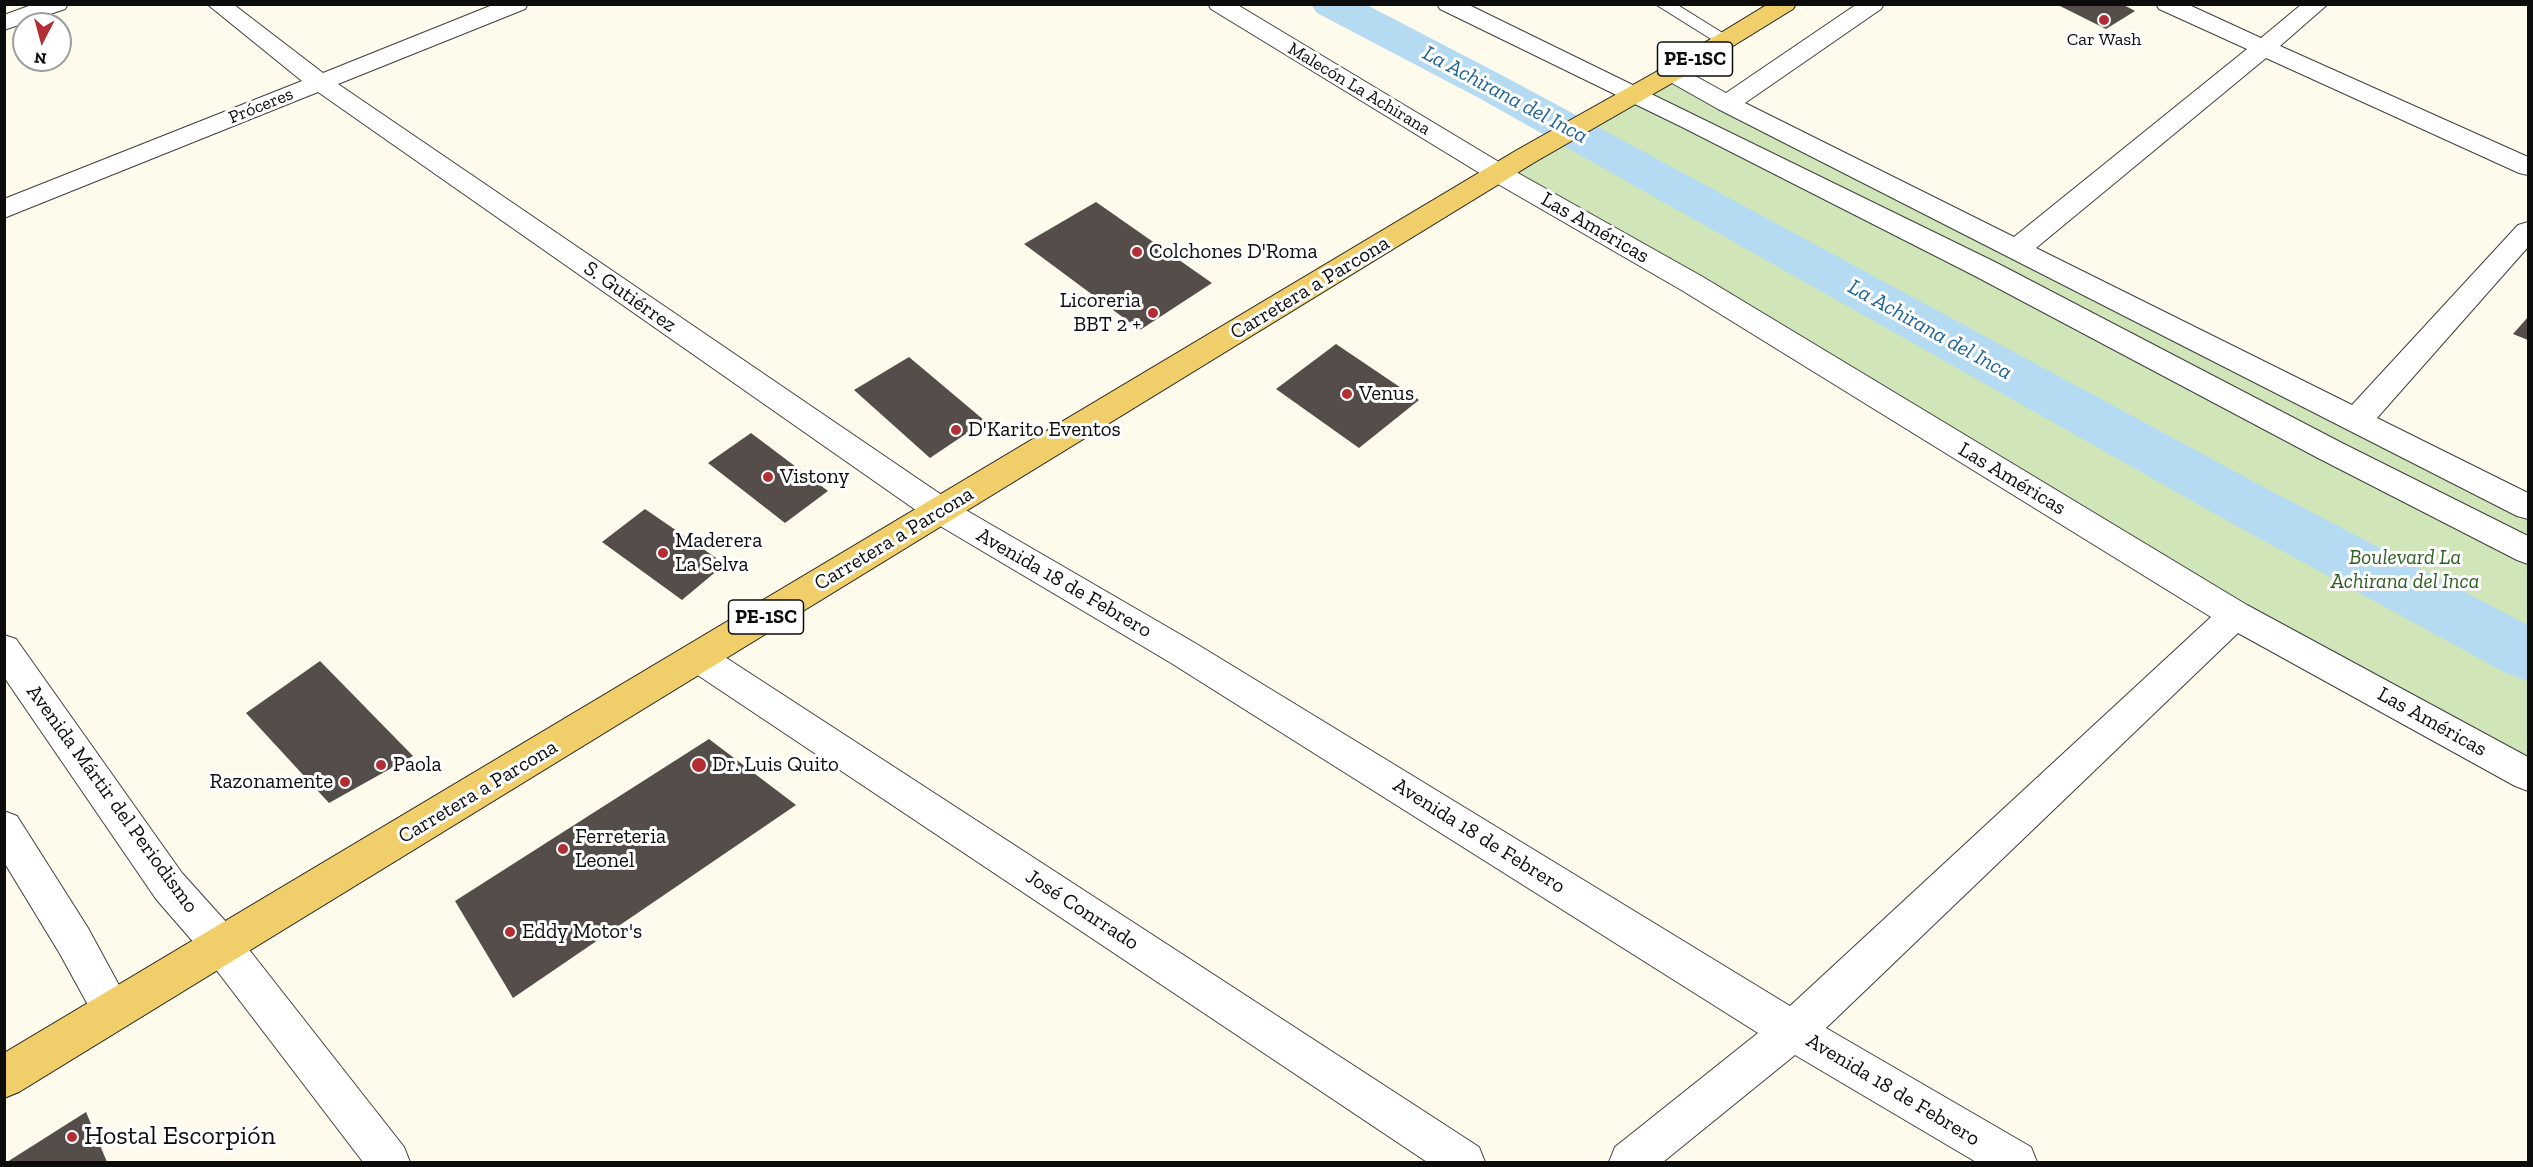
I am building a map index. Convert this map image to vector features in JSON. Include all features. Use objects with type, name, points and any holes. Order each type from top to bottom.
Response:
[{"type":"main road","name":"Carretera a Parcona","points":[[4,1077],[1513,165],[1632,94],[1672,73],[1785,4]]},
{"type":"street","points":[[4,22],[57,4]]},
{"type":"street","name":"S. Gutiérrez","points":[[218,4],[320,82],[941,511]]},
{"type":"street","name":"Próceres","points":[[4,209],[517,4]]},
{"type":"street","name":"Malecón La Achirana","points":[[1219,4],[1513,165]]},
{"type":"street","points":[[1448,4],[1985,269],[2318,445],[2529,551]]},
{"type":"street","points":[[1727,104],[1873,4]]},
{"type":"street","points":[[2167,4],[2529,167]]},
{"type":"street","points":[[2016,249],[2317,4]]},
{"type":"street","points":[[1672,73],[1727,104],[2529,507]]},
{"type":"street","name":"Las Américas","points":[[1513,165],[1693,284],[2235,615],[2529,775]]},
{"type":"street","points":[[2357,420],[2529,231]]},
{"type":"street","name":"Avenida 18 de Febrero","points":[[941,511],[1183,653],[1793,1031],[2016,1162]]},
{"type":"street","points":[[1630,1162],[1793,1031],[2235,615]]},
{"type":"street","name":"Avenida Mártir del Periodismo","points":[[4,649],[169,886],[222,946],[389,1162]]},
{"type":"street","name":"José Conrrado","points":[[699,658],[1464,1162]]},
{"type":"street","points":[[4,828],[74,941],[113,1011]]},
{"type":"lane","points":[[1663,4],[1725,40]]},
{"type":"green space","name":"Boulevard La Achirana del Inca","points":[[1672,73],[2528,497],[2528,772],[2235,615],[1500,174]]},
{"type":"building","name":"Car Wash","points":[[2056,4],[2122,4],[2135,11],[2106,29]]},
{"type":"building","points":[[1096,202],[1212,283],[1140,330],[1024,244]]},
{"type":"building","points":[[2528,317],[2528,340],[2513,334]]},
{"type":"building","name":"Venus","points":[[1336,344],[1419,400],[1359,448],[1276,389]]},
{"type":"building","points":[[909,357],[985,421],[930,458],[854,390]]},
{"type":"building","name":"Vistony","points":[[751,433],[828,491],[785,523],[708,463]]},
{"type":"building","name":"Maderera La Selva","points":[[645,509],[725,564],[682,600],[602,542]]},
{"type":"building","points":[[320,661],[413,756],[329,803],[246,713]]},
{"type":"building","points":[[709,739],[796,805],[513,998],[455,901]]},
{"type":"building","name":"Hostal Escorpión","points":[[86,1112],[107,1162],[7,1162]]},
{"type":"waterway","name":"La Achirana del Inca","points":[[1332,4],[1495,89],[2253,508],[2528,655]]},
{"type":"place","name":"Car Wash","points":[[2104,20]]},
{"type":"place","name":"Colchones D'Roma","points":[[1137,252]]},
{"type":"place","name":"Licoreria BBT 2 +","points":[[1153,313]]},
{"type":"place","name":"Venus","points":[[1347,394]]},
{"type":"place","name":"D'Karito Eventos","points":[[956,430]]},
{"type":"place","name":"Vistony","points":[[768,477]]},
{"type":"place","name":"Maderera La Selva","points":[[663,553]]},
{"type":"place","name":"Paola","points":[[381,765]]},
{"type":"place","name":"Dr. Luis Quito","points":[[699,765]]},
{"type":"place","name":"Razonamente","points":[[345,782]]},
{"type":"place","name":"Ferreteria Leonel","points":[[563,849]]},
{"type":"place","name":"Eddy Motor's","points":[[510,932]]},
{"type":"place","name":"Hostal Escorpión","points":[[72,1137]]}]
